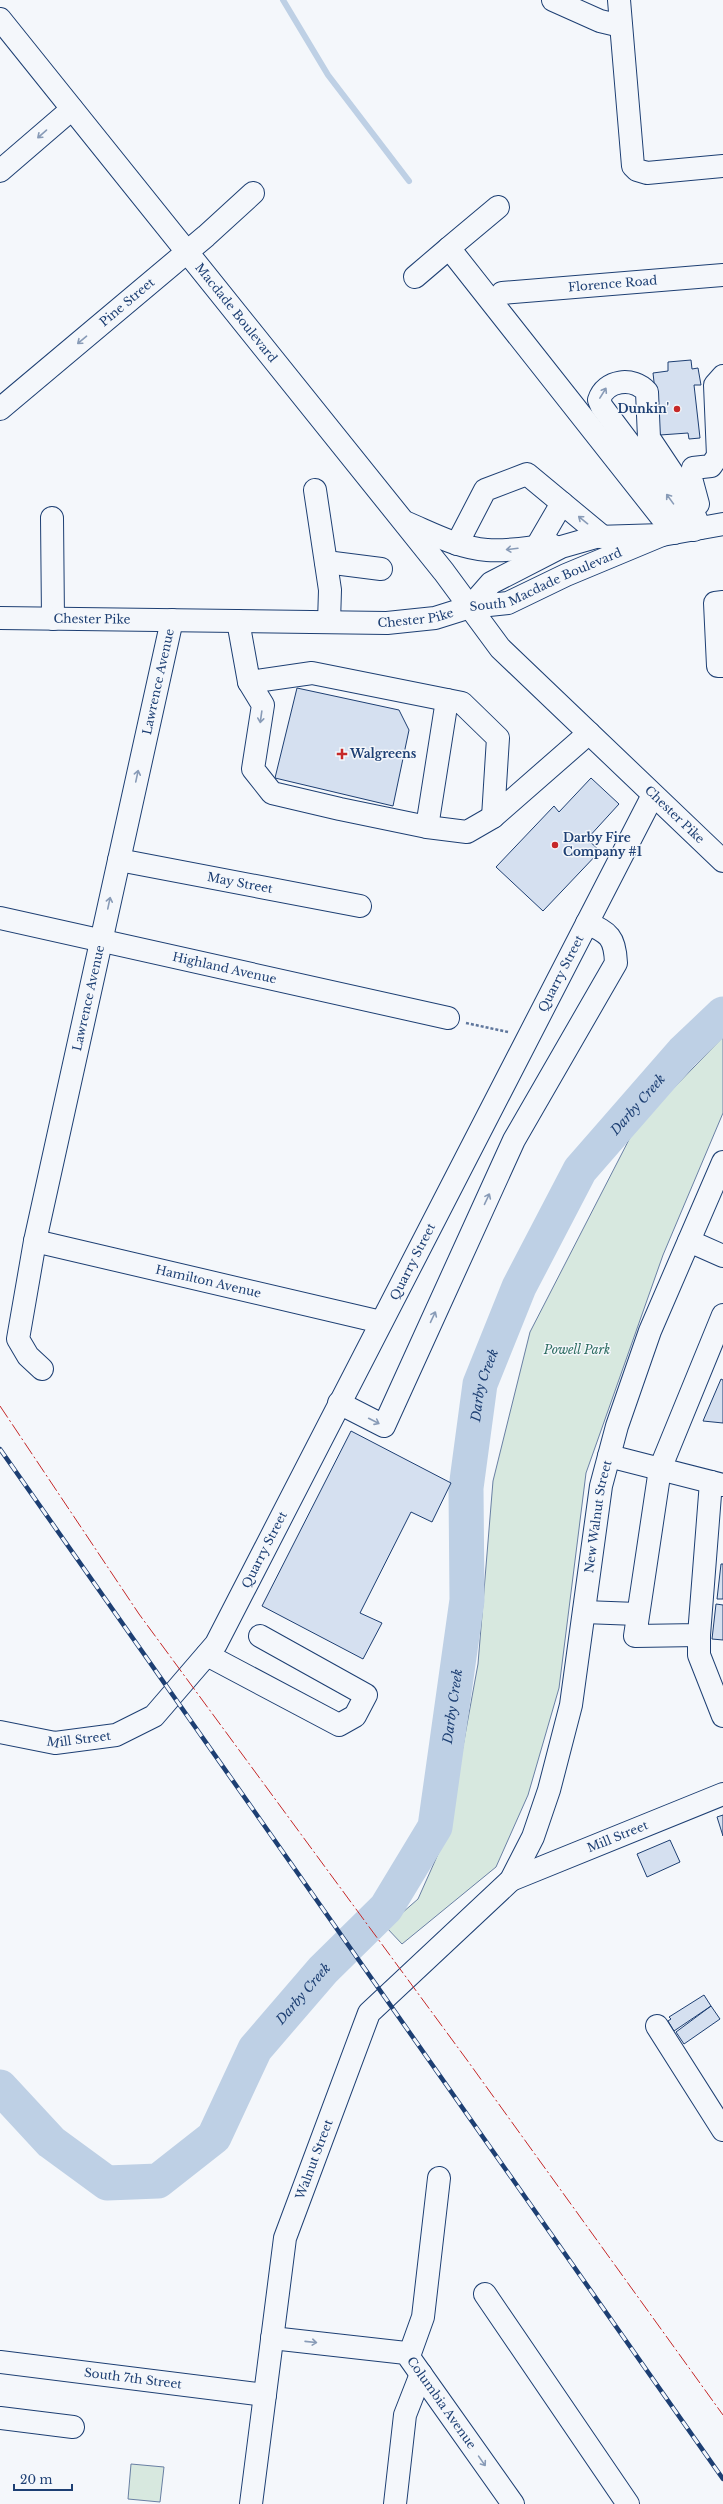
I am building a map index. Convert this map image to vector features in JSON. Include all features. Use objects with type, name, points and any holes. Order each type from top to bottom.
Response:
[{"type":"street","points":[[553,0],[600,21],[621,26]]},
{"type":"street","points":[[619,0],[633,166],[637,170],[647,173],[723,166]]},
{"type":"street","name":"Macdade Boulevard","points":[[0,19],[404,521],[470,607]]},
{"type":"street","points":[[0,171],[72,108]]},
{"type":"street","name":"Pine Street","points":[[0,409],[187,252],[253,193]]},
{"type":"street","points":[[415,277],[498,207]]},
{"type":"street","points":[[449,248],[693,530]]},
{"type":"street","name":"Florence Road","points":[[502,293],[723,275]]},
{"type":"street","points":[[693,530],[691,478],[693,468],[711,466],[718,456],[715,385],[723,376]]},
{"type":"street","points":[[617,382],[632,383],[642,387],[647,392],[649,438],[683,489],[693,530],[602,407],[599,400],[606,388],[617,382]]},
{"type":"street","points":[[457,544],[484,490],[527,474],[603,537]]},
{"type":"street","points":[[315,490],[330,590],[328,622]]},
{"type":"street","points":[[537,546],[562,503]]},
{"type":"street","points":[[52,518],[53,619]]},
{"type":"street","points":[[404,521],[457,544],[476,549],[498,551],[579,541]]},
{"type":"street","name":"South Macdade Boulevard","points":[[470,607],[491,582],[545,554],[579,541],[603,537],[693,530]]},
{"type":"street","name":"South Macdade Boulevard","points":[[470,607],[508,603],[566,575],[693,530]]},
{"type":"street","points":[[326,562],[381,569]]},
{"type":"street","points":[[723,602],[715,603],[718,666],[723,666]]},
{"type":"street","name":"Chester Pike","points":[[0,618],[388,623],[419,620],[470,607],[500,648],[723,861]]},
{"type":"street","name":"Lawrence Avenue","points":[[42,1369],[28,1356],[18,1339],[35,1241],[172,620]]},
{"type":"street","points":[[238,621],[249,682],[263,705],[254,769],[272,793],[427,827],[467,832],[492,817],[589,733]]},
{"type":"street","points":[[249,682],[312,673],[462,703],[498,738],[492,817]]},
{"type":"street","points":[[427,827],[447,700]]},
{"type":"street","name":"Quarry Street","points":[[154,1716],[216,1644],[528,1036],[654,795]]},
{"type":"street","name":"May Street","points":[[119,860],[360,906]]},
{"type":"street","name":"Highland Avenue","points":[[0,918],[458,1020]]},
{"type":"street","points":[[339,1403],[384,1426],[514,1140],[616,963],[616,950],[607,932],[587,923]]},
{"type":"street","points":[[483,1124],[514,1140]]},
{"type":"street","name":"New Walnut Street","points":[[512,1880],[533,1837],[549,1790],[571,1705],[601,1486],[609,1456],[650,1331],[723,1162]]},
{"type":"street","name":"Hamilton Avenue","points":[[35,1241],[381,1322]]},
{"type":"street","points":[[689,1241],[723,1256]]},
{"type":"street","points":[[699,1645],[635,1636],[637,1614],[660,1469],[723,1315]]},
{"type":"street","points":[[609,1456],[717,1483],[699,1645],[723,1716]]},
{"type":"street","points":[[584,1612],[637,1614]]},
{"type":"street","points":[[207,1655],[339,1725],[355,1716],[366,1695],[260,1636]]},
{"type":"street","name":"Mill Street","points":[[0,1732],[55,1743],[116,1735],[154,1716]]},
{"type":"street","name":"Mill Street","points":[[512,1880],[723,1794]]},
{"type":"street","name":"Walnut Street","points":[[251,2504],[285,2238],[369,2013],[512,1880]]},
{"type":"street","points":[[657,2026],[723,2130]]},
{"type":"street","points":[[409,2356],[423,2317],[439,2178]]},
{"type":"street","points":[[485,2294],[628,2504]]},
{"type":"street","name":"Columbia Avenue","points":[[272,2338],[406,2353],[513,2504]]},
{"type":"street","name":"South 7th Street","points":[[0,2362],[265,2395]]},
{"type":"street","points":[[395,2504],[405,2415],[421,2374]]},
{"type":"street","points":[[0,2418],[72,2427]]},
{"type":"path","points":[[458,1020],[528,1036]]},
{"type":"green space","name":"Powell Park","points":[[723,1037],[723,1113],[663,1255],[586,1473],[559,1688],[528,1795],[496,1867],[402,1944],[386,1927],[418,1899],[447,1834],[478,1664],[493,1481],[530,1332],[635,1128]]},
{"type":"green space","points":[[131,2464],[164,2467],[160,2502],[128,2499]]},
{"type":"building","name":"Dunkin'","points":[[691,360],[692,369],[698,368],[701,385],[694,385],[700,438],[689,439],[688,433],[660,435],[653,373],[668,371],[668,362]]},
{"type":"building","name":"Walgreens","points":[[297,688],[399,710],[409,730],[393,806],[275,778]]},
{"type":"building","name":"Darby Fire Company #1","points":[[591,778],[619,804],[587,839],[600,851],[543,911],[496,867],[554,806],[559,812]]},
{"type":"building","points":[[721,1379],[723,1380],[723,1423],[703,1421]]},
{"type":"building","points":[[351,1431],[451,1483],[432,1522],[411,1512],[360,1613],[382,1623],[363,1659],[262,1606]]},
{"type":"building","points":[[721,1564],[723,1564],[723,1599],[717,1599]]},
{"type":"building","points":[[716,1604],[723,1605],[723,1640],[712,1639]]},
{"type":"building","points":[[723,1815],[723,1836],[717,1817]]},
{"type":"building","points":[[670,1840],[680,1862],[647,1877],[637,1854]]},
{"type":"building","points":[[704,1995],[711,2006],[674,2031],[668,2021],[671,2019],[669,2017]]},
{"type":"building","points":[[711,2006],[720,2019],[684,2044],[676,2032]]},
{"type":"waterway","points":[[283,0],[328,75],[409,181]]},
{"type":"waterway","name":"Darby Creek","points":[[0,2087],[51,2142],[107,2183],[158,2181],[214,2137],[255,2049],[323,1970],[386,1908],[435,1827],[467,1600],[466,1488],[480,1384],[519,1287],[580,1170],[683,1052],[723,1014]]},
{"type":"railway","points":[[0,1449],[723,2479]]},
{"type":"power","points":[[0,1406],[139,1614],[467,2060],[723,2415]]},
{"type":"place","name":"Dunkin'","points":[[677,409]]},
{"type":"place","name":"Walgreens","points":[[342,754]]},
{"type":"place","name":"Darby Fire Company #1","points":[[555,845]]}]
